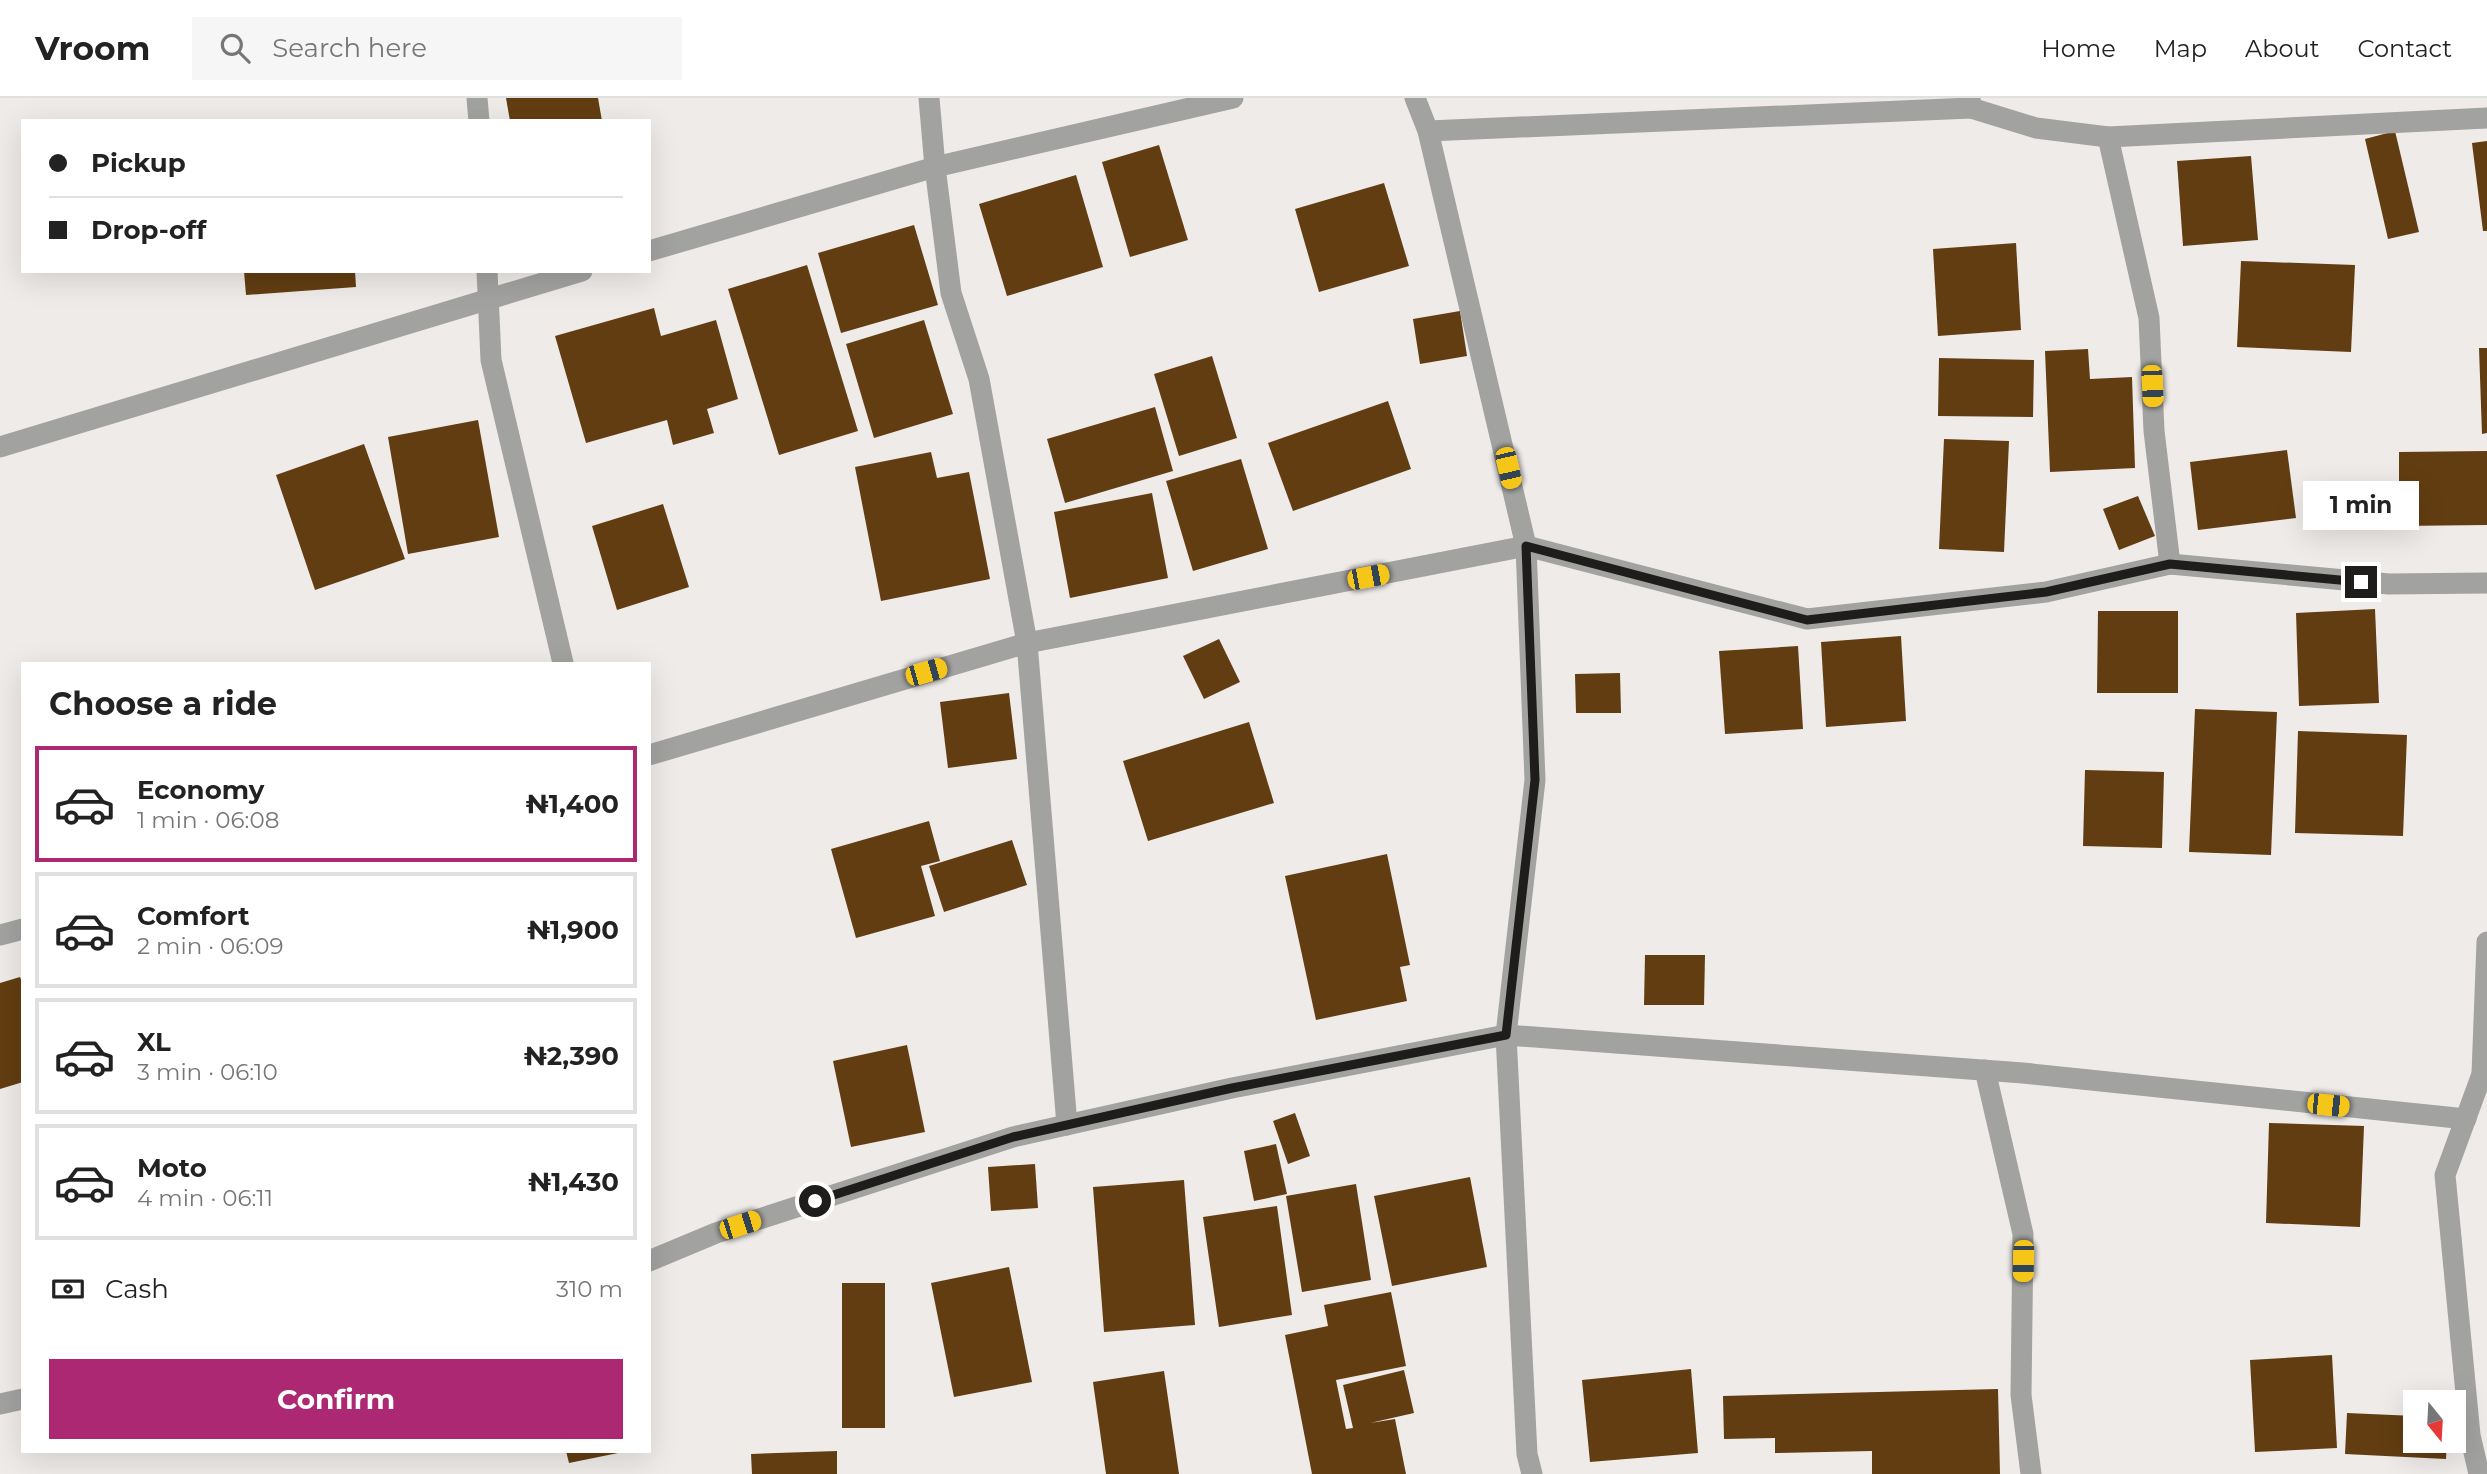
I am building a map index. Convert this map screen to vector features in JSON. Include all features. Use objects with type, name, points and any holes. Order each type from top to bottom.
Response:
[{"type":"street","points":[[478,98],[479,119]]},
{"type":"street","points":[[929,98],[934,167],[951,293],[979,379],[1027,643],[1067,1125]]},
{"type":"street","points":[[651,250],[934,167],[1233,98]]},
{"type":"street","points":[[1415,98],[1428,131],[1526,546],[1535,780],[1506,1035],[1527,1454],[1532,1474]]},
{"type":"street","points":[[1428,131],[1970,103],[2036,128],[2108,137],[2487,118]]},
{"type":"street","points":[[2108,137],[2149,318],[2154,431],[2170,564]]},
{"type":"street","points":[[487,273],[491,360],[563,662]]},
{"type":"street","points":[[0,447],[575,273]]},
{"type":"street","points":[[651,754],[1027,643],[1526,546],[1807,620],[2046,592],[2170,564],[2389,584],[2487,583]]},
{"type":"street","points":[[0,935],[21,930]]},
{"type":"street","points":[[2479,1474],[2470,1435],[2445,1175],[2485,1074],[2487,942]]},
{"type":"street","points":[[651,1260],[716,1233],[1013,1137],[1232,1088],[1506,1035],[1985,1070],[2466,1119]]},
{"type":"street","points":[[1985,1070],[2023,1234],[2021,1395],[2031,1474]]},
{"type":"street","points":[[0,1404],[21,1399]]},
{"type":"building","points":[[506,98],[598,98],[602,119],[510,119]]},
{"type":"building","points":[[2395,131],[2419,232],[2388,239],[2365,139]]},
{"type":"building","points":[[2487,141],[2487,231],[2483,231],[2472,143]]},
{"type":"building","points":[[1159,145],[1188,240],[1130,257],[1102,162]]},
{"type":"building","points":[[2251,156],[2258,240],[2183,246],[2177,161]]},
{"type":"building","points":[[1076,175],[1103,267],[1007,296],[979,204]]},
{"type":"building","points":[[1384,183],[1409,266],[1319,292],[1295,209]]},
{"type":"building","points":[[914,225],[938,305],[841,333],[818,253]]},
{"type":"building","points":[[2016,243],[2021,330],[1938,336],[1933,249]]},
{"type":"building","points":[[2241,261],[2355,265],[2351,352],[2237,347]]},
{"type":"building","points":[[807,265],[858,431],[779,455],[728,289]]},
{"type":"building","points":[[244,273],[355,273],[356,287],[246,295]]},
{"type":"building","points":[[654,308],[661,336],[716,320],[738,399],[707,409],[714,433],[673,445],[667,420],[586,443],[555,336]]},
{"type":"building","points":[[1460,311],[1467,356],[1420,364],[1413,319]]},
{"type":"building","points":[[924,320],[953,414],[874,438],[846,344]]},
{"type":"building","points":[[2479,348],[2487,348],[2487,433],[2482,434]]},
{"type":"building","points":[[2088,349],[2090,379],[2132,377],[2135,468],[2050,472],[2045,351]]},
{"type":"building","points":[[1212,356],[1237,438],[1179,456],[1154,374]]},
{"type":"building","points":[[1939,358],[2034,360],[2033,417],[1938,416]]},
{"type":"building","points":[[1388,401],[1411,469],[1293,511],[1268,443]]},
{"type":"building","points":[[1155,407],[1173,471],[1065,503],[1047,439]]},
{"type":"building","points":[[478,420],[499,537],[408,554],[388,437]]},
{"type":"building","points":[[1944,439],[2009,441],[2004,552],[1939,549]]},
{"type":"building","points":[[364,444],[405,559],[315,590],[276,475]]},
{"type":"building","points":[[2287,450],[2296,518],[2198,530],[2190,462]]},
{"type":"building","points":[[2487,451],[2487,525],[2399,526],[2399,452]]},
{"type":"building","points":[[931,452],[937,478],[969,472],[990,579],[881,601],[855,467]]},
{"type":"building","points":[[1241,459],[1268,549],[1193,571],[1166,481]]},
{"type":"building","points":[[1152,493],[1168,578],[1070,598],[1054,512]]},
{"type":"building","points":[[2138,496],[2155,536],[2119,550],[2103,509]]},
{"type":"building","points":[[663,504],[689,587],[617,610],[592,526]]},
{"type":"building","points":[[2375,609],[2379,703],[2299,706],[2296,613]]},
{"type":"building","points":[[2098,611],[2178,611],[2178,693],[2097,693]]},
{"type":"building","points":[[1901,636],[1906,721],[1826,727],[1821,642]]},
{"type":"building","points":[[1219,639],[1240,682],[1204,699],[1183,656]]},
{"type":"building","points":[[1798,646],[1803,729],[1725,734],[1719,651]]},
{"type":"building","points":[[1620,673],[1621,713],[1576,713],[1575,674]]},
{"type":"building","points":[[1009,693],[1017,759],[948,768],[940,702]]},
{"type":"building","points":[[2195,709],[2277,712],[2271,855],[2189,852]]},
{"type":"building","points":[[1249,722],[1274,803],[1148,841],[1123,761]]},
{"type":"building","points":[[2298,731],[2407,735],[2403,836],[2295,833]]},
{"type":"building","points":[[2085,770],[2164,772],[2162,848],[2083,846]]},
{"type":"building","points":[[929,821],[940,861],[921,866],[935,916],[856,938],[831,849]]},
{"type":"building","points":[[1012,840],[1027,885],[944,912],[929,866]]},
{"type":"building","points":[[1387,854],[1410,965],[1400,967],[1407,1001],[1316,1020],[1285,876]]},
{"type":"building","points":[[1645,955],[1705,955],[1704,1005],[1644,1005]]},
{"type":"building","points":[[20,977],[21,980],[21,1083],[0,1089],[0,983]]},
{"type":"building","points":[[907,1045],[925,1132],[851,1147],[833,1061]]},
{"type":"building","points":[[1295,1113],[1310,1156],[1288,1164],[1273,1121]]},
{"type":"building","points":[[2269,1123],[2364,1126],[2360,1227],[2266,1223]]},
{"type":"building","points":[[1276,1144],[1287,1194],[1254,1201],[1244,1151]]},
{"type":"building","points":[[1035,1164],[1038,1208],[991,1211],[988,1167]]},
{"type":"building","points":[[1470,1177],[1487,1267],[1392,1286],[1374,1196]]},
{"type":"building","points":[[1184,1180],[1195,1325],[1104,1332],[1093,1187]]},
{"type":"building","points":[[1356,1184],[1371,1280],[1302,1292],[1286,1196]]},
{"type":"building","points":[[1277,1206],[1292,1315],[1219,1327],[1203,1217]]},
{"type":"building","points":[[1009,1267],[1032,1382],[954,1397],[931,1283]]},
{"type":"building","points":[[842,1283],[885,1283],[885,1428],[842,1428]]},
{"type":"building","points":[[1391,1292],[1406,1366],[1336,1380],[1346,1429],[1353,1428],[1343,1385],[1404,1370],[1414,1413],[1370,1423],[1395,1419],[1406,1474],[1312,1474],[1285,1335],[1328,1326],[1324,1305]]},
{"type":"building","points":[[2332,1355],[2337,1448],[2255,1452],[2250,1360]]},
{"type":"building","points":[[1691,1369],[1698,1453],[1590,1462],[1582,1380]]},
{"type":"building","points":[[1164,1371],[1179,1474],[1106,1474],[1093,1382]]},
{"type":"building","points":[[1998,1389],[2000,1474],[1872,1474],[1872,1451],[1775,1453],[1775,1438],[1724,1439],[1723,1396]]},
{"type":"building","points":[[2347,1413],[2403,1415],[2403,1453],[2446,1453],[2446,1459],[2345,1454]]},
{"type":"building","points":[[837,1451],[837,1474],[752,1474],[751,1454]]},
{"type":"building","points":[[566,1453],[618,1453],[569,1463]]},
{"type":"route","points":[[815,1201],[1013,1137],[1232,1088],[1506,1035],[1535,780],[1526,546],[1807,620],[2046,592],[2170,564],[2361,582]]}]
